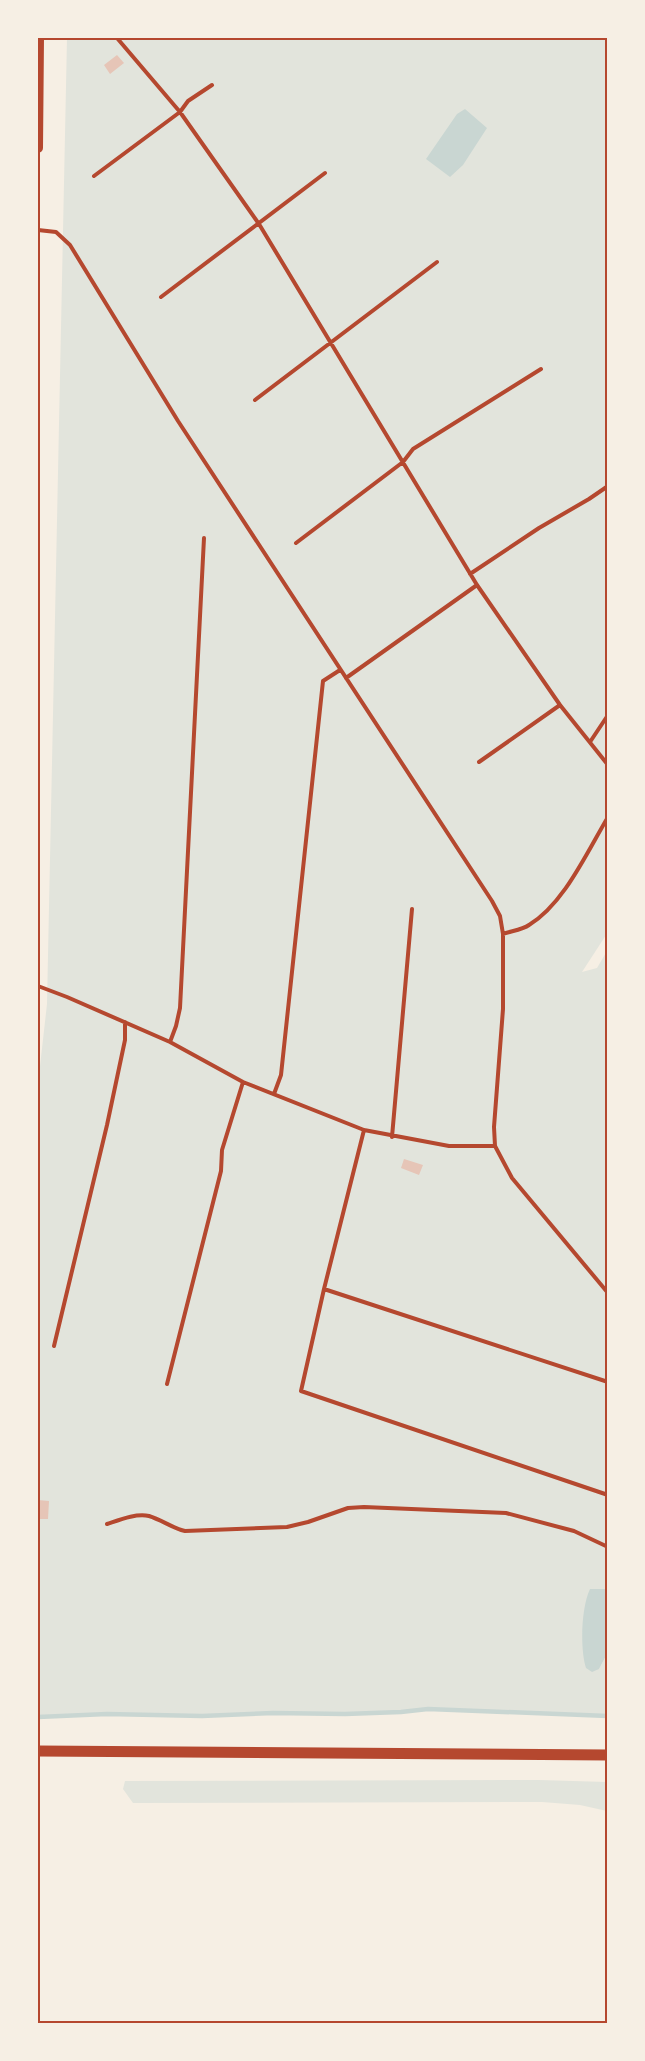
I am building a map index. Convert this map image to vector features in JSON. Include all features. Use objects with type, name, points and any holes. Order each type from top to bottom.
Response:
[{"type":"main road","points":[[38,148],[39,38]]},
{"type":"main road","points":[[38,1751],[608,1755]]},
{"type":"lane","points":[[117,38],[180,112],[259,224],[477,585],[560,705],[608,764]]},
{"type":"lane","points":[[94,176],[180,112],[188,101],[212,85]]},
{"type":"lane","points":[[161,297],[325,173]]},
{"type":"lane","points":[[38,230],[56,232],[70,245],[178,421],[492,901],[500,916],[503,934],[503,1009],[494,1127],[495,1146],[512,1178],[608,1293]]},
{"type":"lane","points":[[255,400],[437,262]]},
{"type":"lane","points":[[296,544],[402,462],[413,449],[541,369]]},
{"type":"lane","points":[[470,574],[608,486]]},
{"type":"lane","points":[[170,1042],[180,1008],[204,538]]},
{"type":"lane","points":[[346,678],[477,585]]},
{"type":"lane","points":[[274,1094],[281,1075],[323,681],[340,670]]},
{"type":"lane","points":[[479,762],[560,705]]},
{"type":"lane","points":[[590,742],[608,715]]},
{"type":"lane","points":[[503,934],[528,926],[548,910],[562,894],[608,817]]},
{"type":"lane","points":[[392,1136],[412,909]]},
{"type":"lane","points":[[38,986],[170,1042],[243,1082],[364,1130],[449,1146],[495,1146]]},
{"type":"lane","points":[[54,1346],[107,1125],[125,1040],[125,1022]]},
{"type":"lane","points":[[167,1384],[221,1171],[222,1150],[243,1082]]},
{"type":"lane","points":[[364,1130],[324,1289],[301,1391],[608,1495]]},
{"type":"lane","points":[[324,1289],[608,1382]]},
{"type":"lane","points":[[106,1524],[136,1516],[148,1516],[174,1529],[185,1531],[287,1527],[348,1508],[364,1507],[506,1513],[574,1531],[608,1547]]},
{"type":"shaded area","points":[[67,38],[607,38],[608,932],[582,972],[597,968],[607,951],[608,1589],[590,1589],[599,1669],[607,1654],[607,1716],[428,1709],[345,1714],[273,1713],[202,1716],[107,1714],[38,1717],[38,1084],[47,1004]]},
{"type":"shaded area","points":[[465,109],[487,128],[463,165],[450,177],[426,159],[457,114]]},
{"type":"shaded area","points":[[590,1589],[608,1589],[607,1654],[599,1669],[592,1672],[586,1668],[582,1640],[583,1617]]},
{"type":"shaded area","points":[[539,1780],[607,1782],[607,1811],[580,1805],[542,1802],[133,1803],[123,1789],[125,1781]]},
{"type":"building","points":[[117,55],[124,63],[110,74],[104,65]]},
{"type":"building","points":[[404,1159],[423,1165],[419,1175],[401,1168]]},
{"type":"building","points":[[38,1500],[49,1501],[48,1519],[38,1519]]},
{"type":"waterway","points":[[38,1717],[107,1714],[202,1716],[273,1713],[345,1714],[428,1709],[608,1716]]}]
